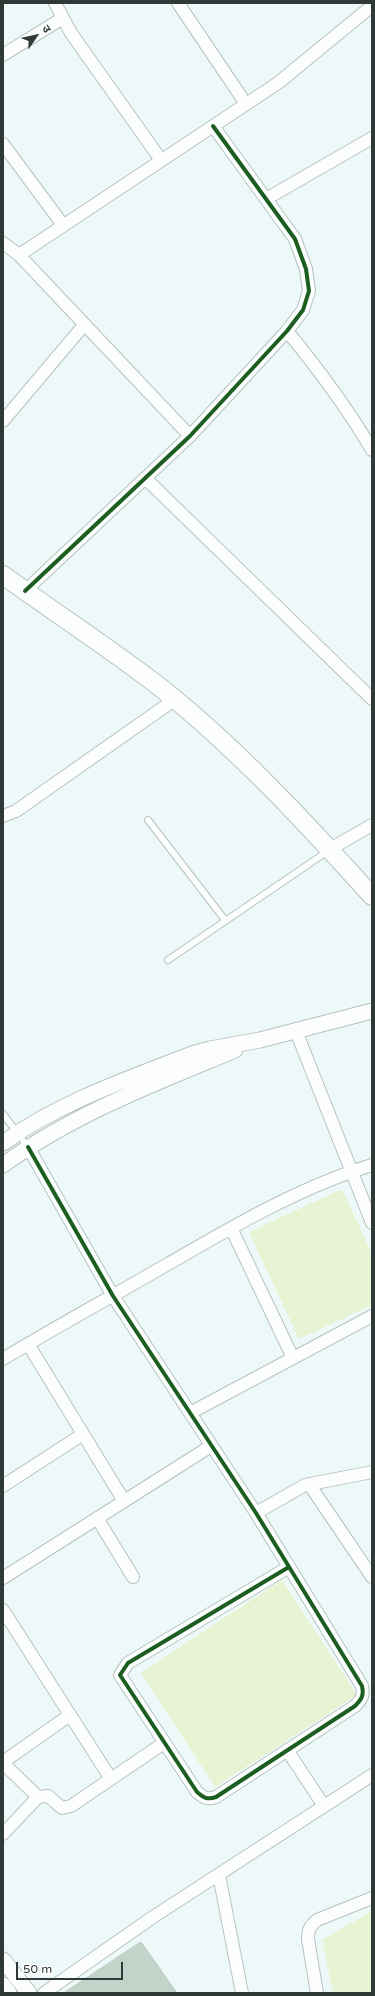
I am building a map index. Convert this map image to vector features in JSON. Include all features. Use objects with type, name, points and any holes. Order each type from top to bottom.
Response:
[{"type":"main road","points":[[3,576],[156,685],[239,756],[330,849],[372,896]]},
{"type":"street","points":[[55,3],[71,33],[161,160]]},
{"type":"street","points":[[178,3],[246,104]]},
{"type":"street","points":[[18,255],[278,83],[372,6]]},
{"type":"street","points":[[3,55],[63,18]]},
{"type":"street","points":[[25,591],[190,436],[287,331],[303,310],[309,291],[306,270],[294,239],[213,126]]},
{"type":"street","points":[[266,199],[372,138]]},
{"type":"street","points":[[3,144],[63,225]]},
{"type":"street","points":[[3,243],[18,255],[190,436]]},
{"type":"street","points":[[6,412],[84,325]]},
{"type":"street","points":[[287,331],[325,376],[355,420],[372,450]]},
{"type":"street","points":[[145,478],[372,699]]},
{"type":"street","points":[[3,816],[16,811],[174,700]]},
{"type":"street","points":[[330,849],[372,825]]},
{"type":"street","points":[[3,1143],[17,1133],[71,1104],[192,1054],[210,1049],[260,1040],[372,1011]]},
{"type":"street","points":[[296,1031],[372,1222]]},
{"type":"street","points":[[3,1165],[28,1147],[79,1120],[155,1084],[260,1040]]},
{"type":"street","points":[[28,1147],[113,1296],[256,1513],[362,1686],[364,1693],[360,1701],[355,1706],[216,1797],[209,1799],[203,1798],[197,1792],[164,1744],[123,1683],[120,1675],[123,1668],[128,1663],[289,1567]]},
{"type":"street","points":[[3,1359],[279,1202],[352,1171],[372,1165]]},
{"type":"street","points":[[232,1228],[293,1358]]},
{"type":"street","points":[[190,1413],[372,1316]]},
{"type":"street","points":[[28,1344],[124,1501]]},
{"type":"street","points":[[3,1486],[83,1434]]},
{"type":"street","points":[[3,1578],[211,1446]]},
{"type":"street","points":[[256,1513],[283,1496],[309,1484],[372,1472]]},
{"type":"street","points":[[309,1484],[372,1577]]},
{"type":"street","points":[[97,1518],[133,1577]]},
{"type":"street","points":[[3,1610],[111,1779]]},
{"type":"street","points":[[38,1797],[3,1763],[70,1715]]},
{"type":"street","points":[[3,1834],[38,1797],[48,1796],[58,1806],[66,1808],[164,1744]]},
{"type":"street","points":[[287,1750],[324,1806]]},
{"type":"street","points":[[44,1993],[153,1917],[372,1775]]},
{"type":"street","points":[[219,1874],[242,1993]]},
{"type":"street","points":[[317,1993],[308,1931],[317,1920],[372,1898]]},
{"type":"street","points":[[3,1960],[29,1993]]},
{"type":"street","points":[[3,1985],[9,1993]]},
{"type":"lane","points":[[148,820],[225,920]]},
{"type":"lane","points":[[168,960],[330,849]]},
{"type":"lane","points":[[3,1114],[28,1147]]},
{"type":"green space","points":[[342,1189],[372,1254],[372,1305],[299,1339],[249,1232]]},
{"type":"green space","points":[[282,1580],[357,1695],[215,1787],[141,1673]]},
{"type":"green space","points":[[372,1911],[372,1993],[333,1993],[322,1940]]},
{"type":"building","points":[[141,1942],[177,1993],[64,1993]]},
{"type":"cycle path","points":[[25,591],[190,436],[287,331],[303,310],[309,291],[306,269],[295,239],[213,126]]},
{"type":"cycle path","points":[[28,1147],[113,1296],[256,1513],[362,1686],[362,1697],[355,1706],[216,1797],[206,1798],[197,1792],[120,1675],[128,1663],[289,1567]]}]
